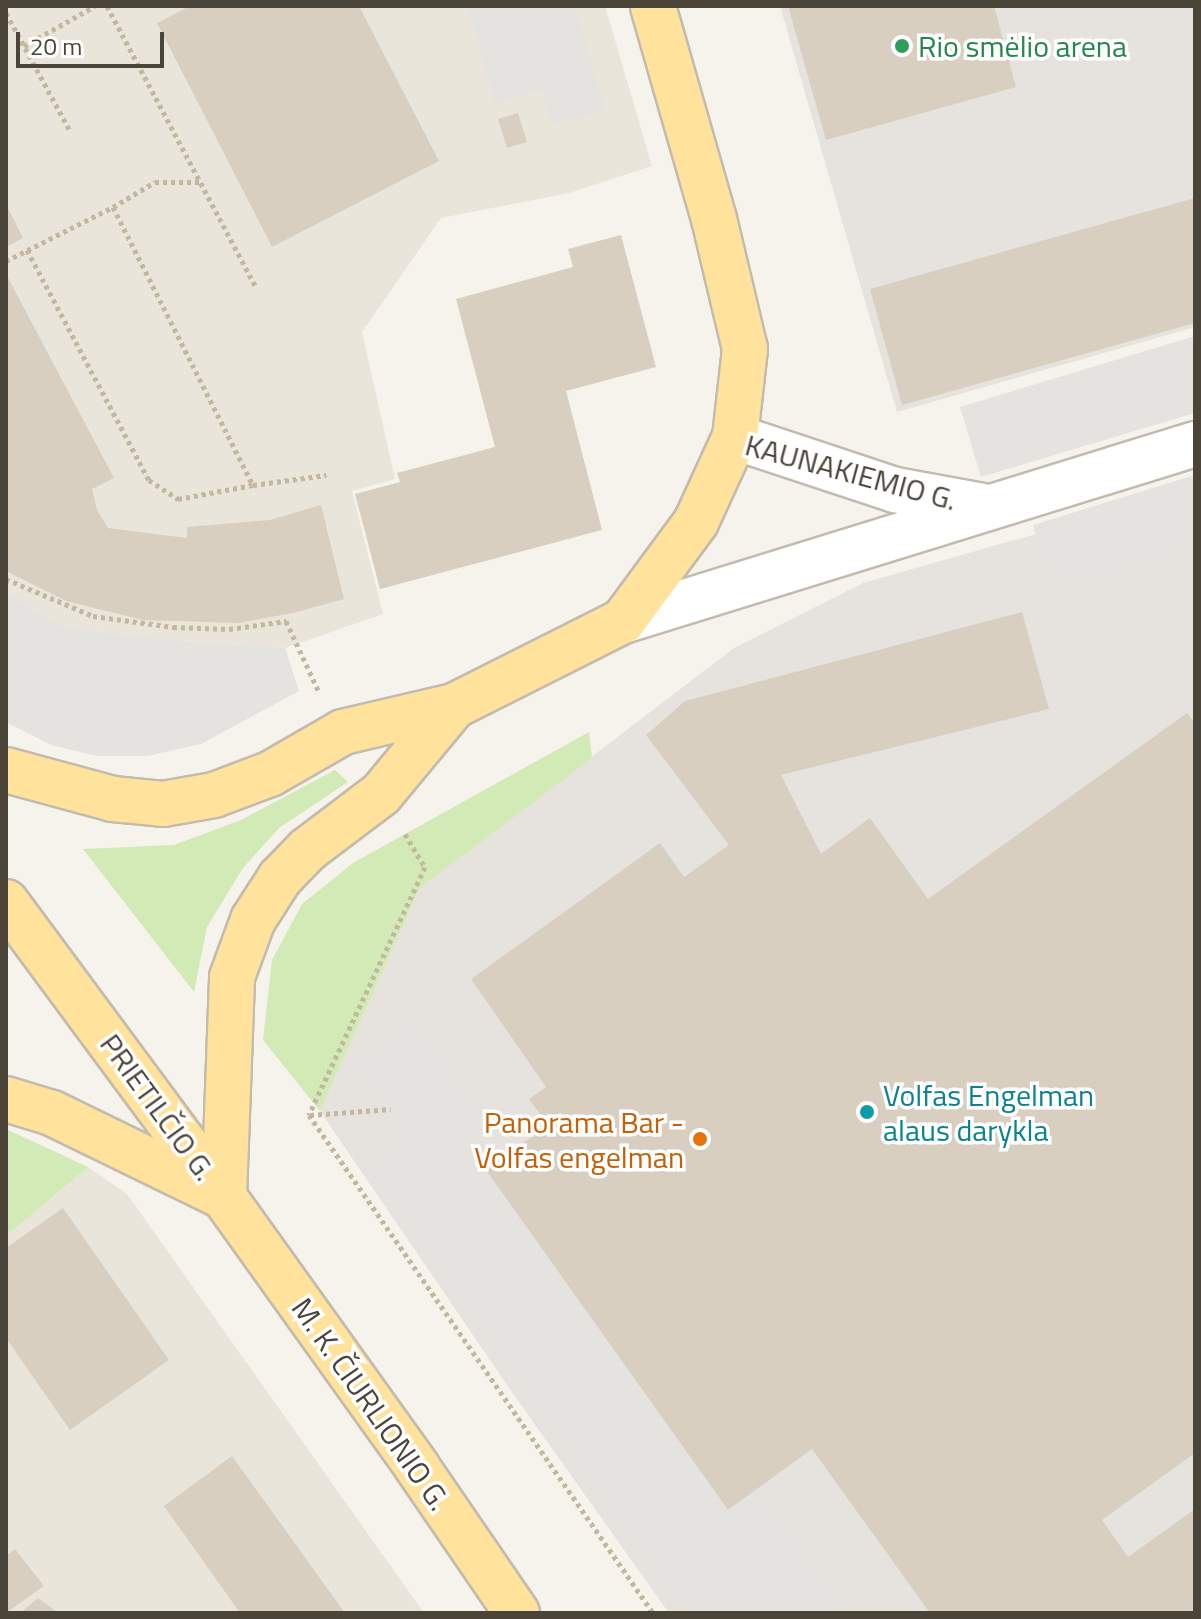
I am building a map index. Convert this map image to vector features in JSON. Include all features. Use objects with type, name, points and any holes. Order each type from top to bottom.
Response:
[{"type":"main road","points":[[653,6],[714,219],[745,349],[735,437]]},
{"type":"main road","name":"KAUNAKIEMIO G.","points":[[6,770],[113,799],[163,804],[214,795],[270,774],[343,732],[454,706],[623,621],[696,522],[735,437]]},
{"type":"main road","name":"KAUNAKIEMIO G.","points":[[224,1197],[232,977],[253,920],[280,878],[307,850],[381,794],[454,706]]},
{"type":"main road","name":"PRIETILČIO G.","points":[[6,902],[224,1197]]},
{"type":"main road","name":"PRIETILČIO G.","points":[[6,1099],[52,1113],[224,1197]]},
{"type":"main road","name":"M. K. ČIURLIONIO G.","points":[[224,1197],[517,1613]]},
{"type":"street","name":"KAUNAKIEMIO G.","points":[[735,437],[895,490],[989,507]]},
{"type":"street","name":"KAUNAKIEMIO G.","points":[[623,621],[1195,444]]},
{"type":"path","points":[[24,46],[95,6]]},
{"type":"path","points":[[107,6],[256,287]]},
{"type":"path","points":[[6,13],[70,131]]},
{"type":"path","points":[[6,261],[113,207],[155,182],[201,182]]},
{"type":"path","points":[[113,207],[253,485]]},
{"type":"path","points":[[27,250],[149,480],[178,499],[326,475]]},
{"type":"path","points":[[6,579],[93,616],[173,627],[229,629],[286,621],[318,692],[343,732]]},
{"type":"path","points":[[309,1115],[425,867]]},
{"type":"path","points":[[309,1115],[391,1109]]},
{"type":"path","points":[[309,1115],[653,1613]]},
{"type":"shaded area","points":[[6,6],[605,6],[652,166],[569,193],[441,218],[362,332],[395,479],[352,491],[383,614],[285,648],[178,641],[62,627],[6,592]]},
{"type":"shaded area","points":[[468,6],[575,6],[605,110],[551,125],[541,90],[495,103]]},
{"type":"shaded area","points":[[780,6],[1195,6],[1195,327],[897,412]]},
{"type":"shaded area","points":[[1195,336],[1195,413],[981,477],[960,407]]},
{"type":"shaded area","points":[[1195,475],[1195,547],[1053,591],[1033,525]]},
{"type":"shaded area","name":"Volfas Engelman alaus darykla","points":[[1195,489],[1195,1613],[669,1613],[516,1398],[320,1111],[420,888],[734,648],[863,583]]},
{"type":"shaded area","points":[[6,592],[62,627],[178,641],[285,648],[299,691],[201,744],[147,756],[97,756],[51,745],[6,722]]},
{"type":"shaded area","points":[[414,1020],[488,1124],[464,1142],[728,1509],[759,1488],[849,1613],[684,1613],[366,1172],[406,1143],[350,1066]]},
{"type":"shaded area","points":[[88,1167],[127,1194],[424,1613],[6,1613],[6,1236]]},
{"type":"green space","points":[[589,732],[592,758],[420,888],[320,1111],[263,1040],[272,960],[302,904],[353,863]]},
{"type":"green space","points":[[335,770],[348,782],[279,828],[243,868],[207,927],[194,992],[83,849],[174,845],[241,820]]},
{"type":"green space","points":[[6,1129],[88,1167],[6,1236]]},
{"type":"building","points":[[190,6],[359,6],[439,161],[272,247],[157,23]]},
{"type":"building","name":"Rio smėlio arena","points":[[788,6],[994,6],[1016,87],[826,140]]},
{"type":"building","points":[[518,113],[527,142],[507,148],[498,119]]},
{"type":"building","points":[[1195,198],[1195,323],[902,405],[870,289]]},
{"type":"building","points":[[6,204],[23,238],[6,247]]},
{"type":"building","points":[[621,235],[656,367],[566,391],[602,530],[380,589],[355,494],[400,482],[397,473],[495,447],[456,299],[573,267],[568,249]]},
{"type":"building","points":[[6,274],[114,478],[92,489],[97,510],[108,528],[187,538],[187,527],[270,520],[321,505],[344,599],[238,623],[143,620],[66,601],[6,571]]},
{"type":"building","name":"Volfas Engelman alaus darykla","points":[[1022,612],[1049,709],[781,775],[821,854],[870,818],[928,899],[1187,713],[1195,724],[1195,1453],[1102,1520],[1128,1557],[1195,1509],[1195,1613],[930,1613],[812,1449],[728,1510],[486,1170],[548,1125],[529,1099],[546,1087],[471,979],[660,843],[684,877],[729,845],[646,735],[685,701]]},
{"type":"building","points":[[63,1208],[169,1360],[70,1430],[6,1338],[6,1248]]},
{"type":"building","points":[[232,1456],[345,1613],[240,1613],[164,1506]]},
{"type":"building","points":[[15,1549],[44,1586],[6,1613],[6,1556]]},
{"type":"building","points":[[38,1598],[58,1613],[20,1613]]},
{"type":"place","name":"Rio smėlio arena","points":[[902,46]]},
{"type":"place","name":"Volfas Engelman alaus darykla","points":[[867,1112]]},
{"type":"place","name":"Panorama Bar - Volfas engelman","points":[[700,1139]]}]
